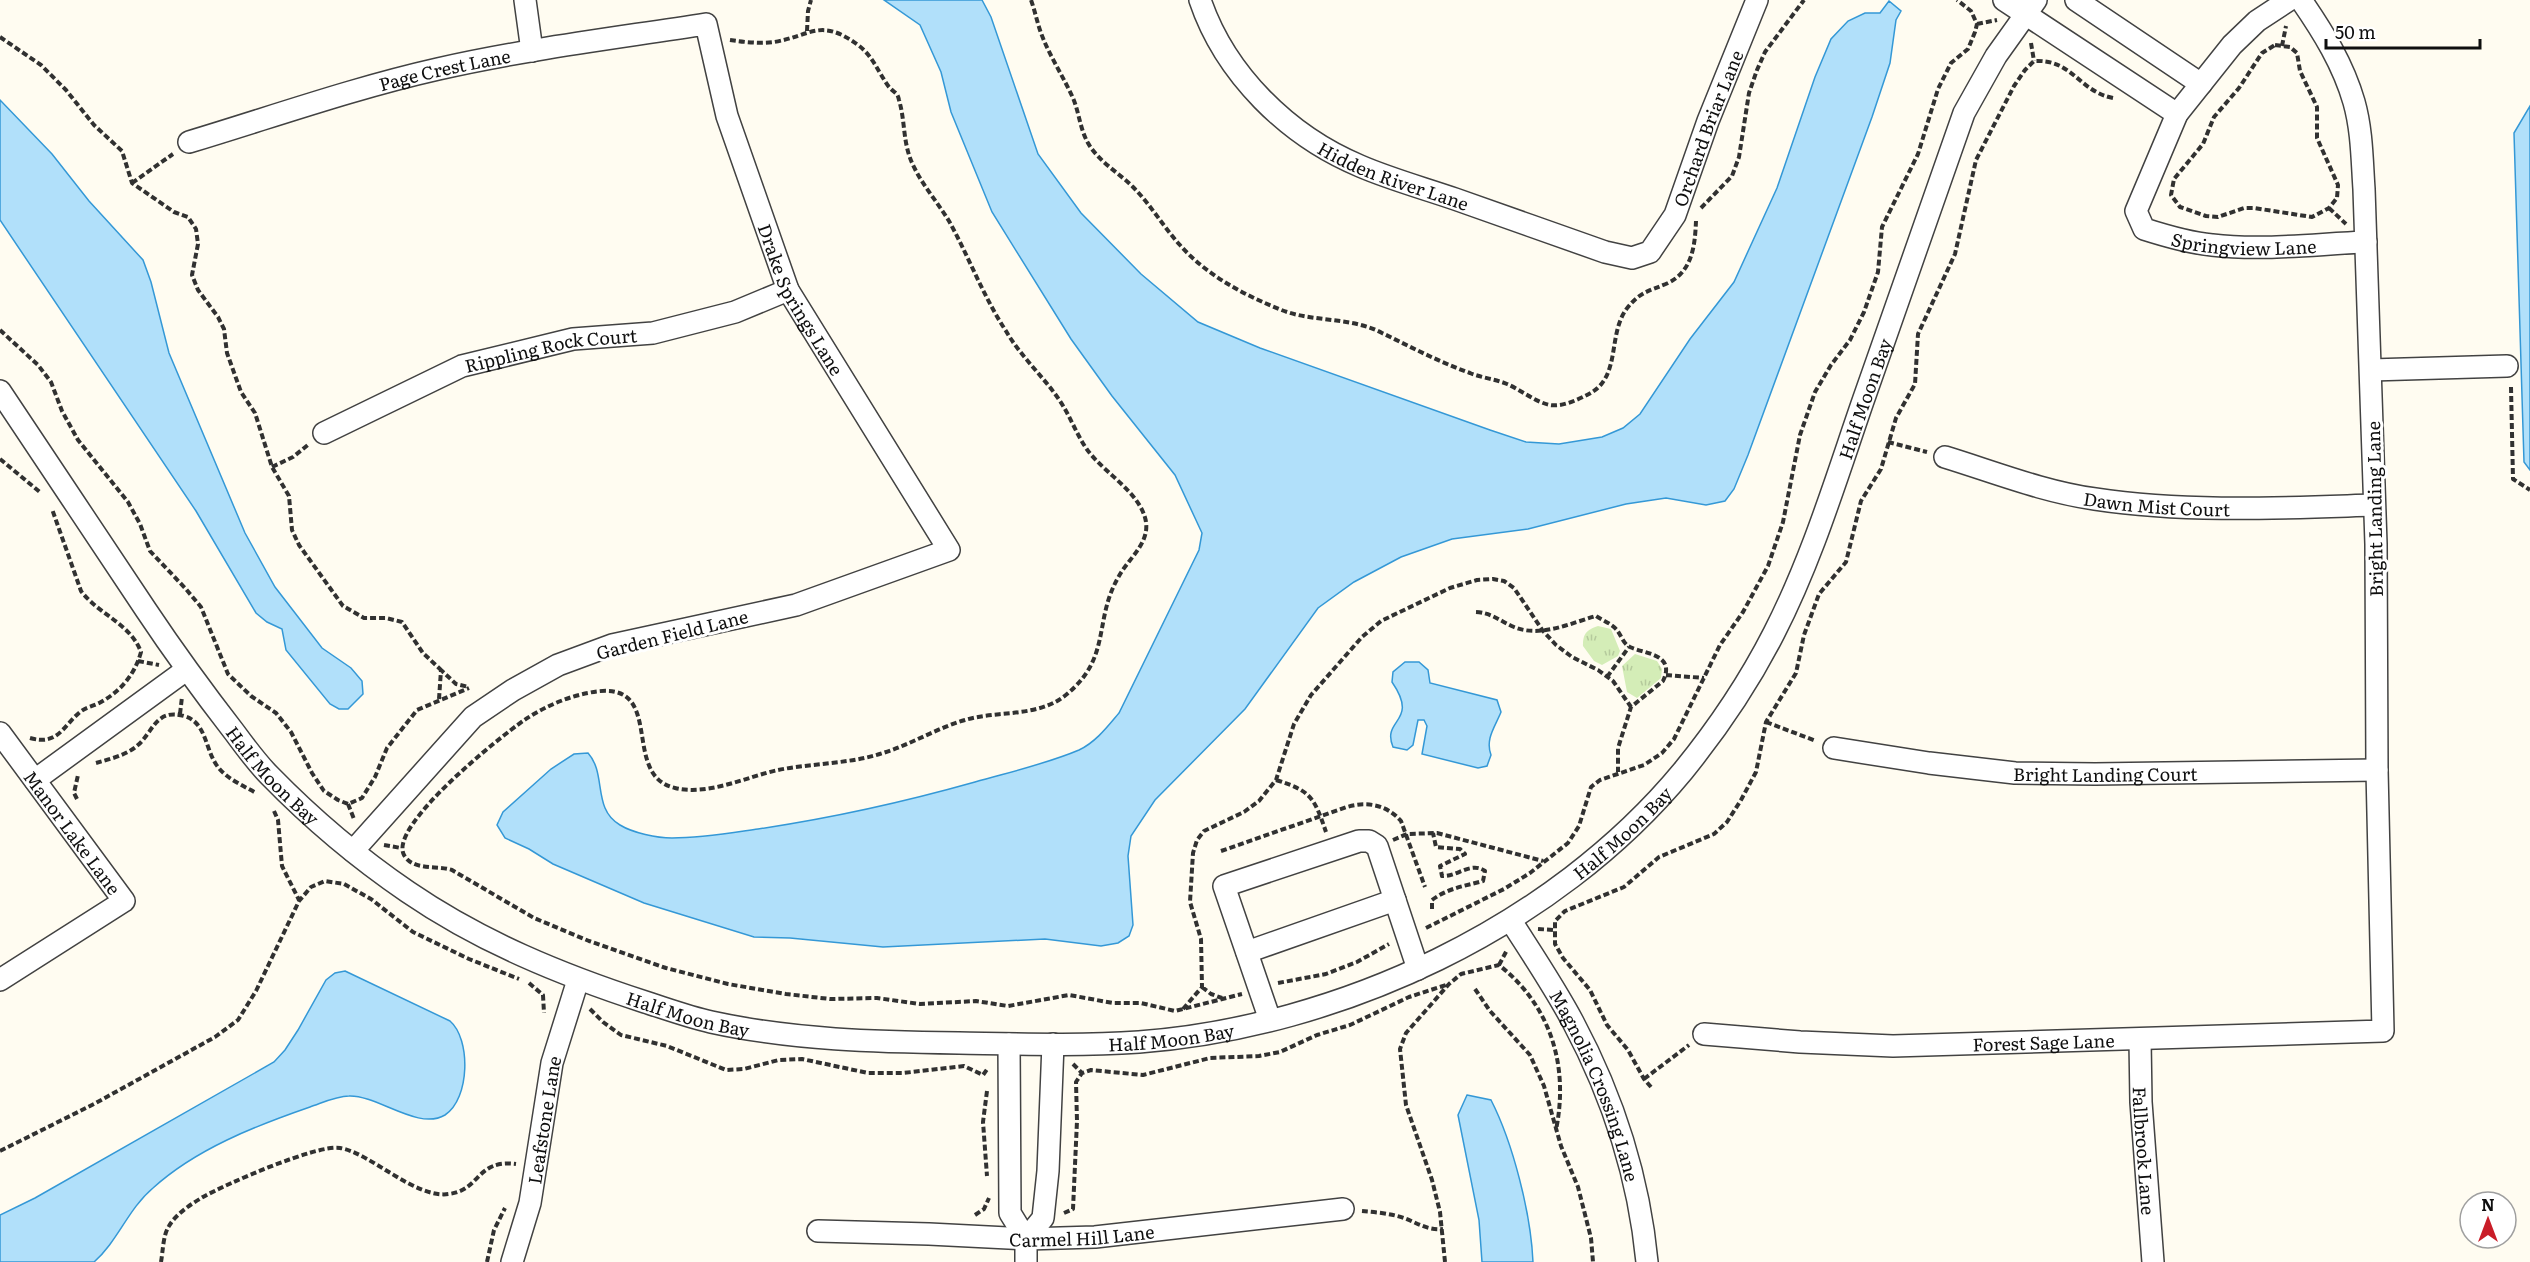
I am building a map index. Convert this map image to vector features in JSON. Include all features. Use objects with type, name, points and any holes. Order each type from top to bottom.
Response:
[{"type":"street","points":[[525,0],[532,51]]},
{"type":"street","name":"Hidden River Lane","points":[[1200,0],[1220,48],[1278,116],[1359,166],[1605,252],[1632,258],[1650,252]]},
{"type":"street","name":"Orchard Briar Lane","points":[[1650,252],[1675,215],[1708,121],[1757,0]]},
{"type":"street","points":[[2004,0],[2031,7],[2177,114],[2232,45],[2257,21],[2289,0]]},
{"type":"street","points":[[2076,0],[2201,84]]},
{"type":"street","name":"Bright Landing Lane","points":[[2301,0],[2338,59],[2354,103],[2360,140],[2371,370],[2383,1031]]},
{"type":"street","name":"Half Moon Bay","points":[[0,391],[186,670],[267,773],[353,850],[409,893],[490,940],[578,980],[708,1022],[768,1031],[836,1039],[1009,1044],[1141,1042],[1204,1034],[1270,1020],[1372,989],[1418,969],[1511,921],[1586,865],[1636,822],[1680,774],[1723,719],[1751,676],[1778,627],[1812,549],[1964,113],[1996,56],[2031,7]]},
{"type":"street","name":"Page Crest Lane","points":[[189,142],[416,75],[532,51],[708,31]]},
{"type":"street","name":"Drake Springs Lane","points":[[708,31],[727,116],[788,290],[949,550]]},
{"type":"street","name":"Springview Lane","points":[[2177,114],[2136,211],[2144,229],[2170,238],[2212,246],[2248,247],[2366,242]]},
{"type":"street","name":"Rippling Rock Court","points":[[324,433],[462,366],[573,339],[653,333],[735,312],[788,290]]},
{"type":"street","points":[[2371,370],[2507,366]]},
{"type":"street","name":"Dawn Mist Court","points":[[1945,457],[2019,481],[2094,499],[2174,507],[2238,509],[2374,505]]},
{"type":"street","name":"Garden Field Lane","points":[[353,850],[473,717],[513,690],[558,665],[612,645],[796,605],[949,550]]},
{"type":"street","points":[[35,780],[186,670]]},
{"type":"street","name":"Manor Lake Lane","points":[[0,733],[124,901],[0,980]]},
{"type":"street","name":"Bright Landing Court","points":[[1834,748],[1929,763],[2015,773],[2377,770]]},
{"type":"street","points":[[1270,1020],[1224,886],[1359,841],[1369,841],[1377,846],[1418,969]]},
{"type":"street","points":[[1247,952],[1395,900]]},
{"type":"street","name":"Magnolia Crossing Lane","points":[[1511,921],[1572,1021],[1611,1106],[1632,1174],[1644,1229],[1647,1262]]},
{"type":"street","name":"Leafstone Lane","points":[[512,1262],[530,1203],[552,1063],[578,980]]},
{"type":"street","name":"Forest Sage Lane","points":[[1704,1034],[1800,1042],[1893,1046],[2383,1031]]},
{"type":"street","name":"Fallbrook Lane","points":[[2140,1040],[2140,1102],[2153,1262]]},
{"type":"street","points":[[1009,1044],[1010,1213],[1026,1239],[1026,1262]]},
{"type":"street","points":[[1026,1239],[1043,1218],[1048,1172],[1053,1044]]},
{"type":"street","name":"Carmel Hill Lane","points":[[818,1231],[1026,1239],[1095,1237],[1343,1209]]},
{"type":"path","points":[[807,31],[811,0]]},
{"type":"path","points":[[1031,0],[1041,32],[1074,101],[1088,143],[1096,154],[1135,189],[1180,245],[1213,276],[1280,310],[1305,317],[1368,327],[1473,375],[1506,383],[1548,405],[1560,406],[1597,389],[1608,375],[1613,362],[1616,328],[1625,311],[1635,298],[1680,275],[1690,260],[1695,245],[1697,213],[1731,176],[1739,157],[1749,93],[1757,70],[1765,52],[1802,6],[1804,0]]},
{"type":"path","points":[[708,31],[772,42],[807,31],[823,29],[844,36],[859,45],[874,60],[890,87],[899,96],[904,140],[914,167],[948,220],[1004,329],[1019,352],[1059,399],[1084,446],[1105,472],[1126,489],[1141,506],[1146,522],[1146,534],[1142,545],[1130,559],[1114,585],[1106,606],[1100,646],[1094,663],[1081,681],[1064,698],[1049,706],[971,718],[867,758],[781,770],[699,790],[681,790],[665,786],[652,774],[644,756],[640,716],[632,702],[617,692],[591,692],[561,701],[526,718],[472,761],[419,816],[404,835],[401,848],[406,859],[420,867],[440,866],[452,870],[545,922],[666,968],[728,984],[813,998],[877,998],[920,1004],[976,1001],[1008,1006],[1069,995],[1113,1003],[1128,1002],[1183,1010],[1290,980],[1326,974],[1357,962],[1407,935],[1436,924],[1504,889],[1568,843],[1579,826],[1591,787],[1618,772],[1644,765],[1662,753],[1674,739],[1720,645],[1743,612],[1768,566],[1783,522],[1800,435],[1815,392],[1831,365],[1850,340],[1864,312],[1878,272],[1882,227],[1918,153],[1938,89],[1952,63],[1968,49],[1976,32],[1977,24],[1971,11],[1957,0]]},
{"type":"path","points":[[0,37],[41,65],[66,90],[94,125],[122,151],[132,183],[151,198],[188,217],[196,229],[198,244],[192,275],[198,290],[218,316],[224,329],[231,362],[241,392],[255,413],[272,467],[289,496],[292,530],[299,545],[343,606],[364,618],[386,618],[402,622],[423,652],[441,670],[456,684],[469,688],[417,710],[392,740],[362,798],[348,804],[324,790],[312,773],[291,732],[276,713],[252,696],[228,674],[201,607],[150,551],[140,524],[128,502],[78,440],[62,411],[51,382],[38,365],[0,330]]},
{"type":"path","points":[[2275,45],[2290,47],[2297,53],[2300,72],[2317,107],[2317,138],[2338,185],[2337,198],[2329,208],[2312,217],[2303,216],[2254,208],[2244,208],[2218,217],[2206,216],[2180,207],[2171,195],[2174,179],[2203,144],[2214,117],[2239,88],[2262,53],[2275,45]]},
{"type":"path","points":[[132,183],[189,142]]},
{"type":"path","points":[[2511,387],[2513,478],[2530,490]]},
{"type":"path","points":[[272,467],[293,457],[324,433]]},
{"type":"path","points":[[1888,442],[1945,457]]},
{"type":"path","points":[[0,459],[37,488],[42,495]]},
{"type":"path","points":[[30,738],[40,741],[55,737],[69,726],[82,710],[117,693],[134,669],[141,652],[133,636],[88,600],[81,591],[56,517],[48,502]]},
{"type":"path","points":[[1183,1010],[1202,987],[1201,939],[1190,902],[1193,853],[1197,840],[1204,831],[1244,812],[1259,801],[1276,780],[1294,724],[1311,695],[1362,637],[1381,621],[1450,588],[1493,579],[1504,581],[1514,588],[1543,631],[1572,657],[1613,681],[1631,707]]},
{"type":"path","points":[[1476,612],[1487,613],[1515,627],[1543,631],[1596,616],[1616,628],[1629,647],[1657,656],[1663,662],[1666,675]]},
{"type":"path","points":[[1607,677],[1629,647]]},
{"type":"path","points":[[439,699],[441,670]]},
{"type":"path","points":[[1666,675],[1704,678]]},
{"type":"path","points":[[1618,772],[1618,748],[1631,707],[1656,687],[1666,675]]},
{"type":"path","points":[[89,764],[127,752],[138,746],[156,721],[163,717],[180,714],[190,717],[200,727],[219,769],[236,782],[263,796]]},
{"type":"path","points":[[1766,722],[1834,748]]},
{"type":"path","points":[[78,803],[74,785],[77,776],[83,770]]},
{"type":"path","points":[[1276,780],[1305,790],[1321,817],[1332,850]]},
{"type":"path","points":[[273,809],[278,820],[282,866],[299,901]]},
{"type":"path","points":[[1377,846],[1407,834],[1433,833],[1544,861]]},
{"type":"path","points":[[1432,909],[1432,900],[1443,892],[1483,881],[1486,876],[1485,871],[1480,867],[1470,867],[1448,876],[1442,876],[1440,866],[1465,854],[1460,849],[1436,848],[1433,833]]},
{"type":"path","points":[[0,1151],[94,1104],[215,1037],[238,1020],[256,991],[299,901],[311,887],[325,881],[344,884],[371,899],[413,932],[536,987],[543,995],[545,1005],[543,1023]]},
{"type":"path","points":[[1445,1262],[1443,1229],[1432,1180],[1406,1105],[1400,1049],[1406,1033],[1422,1012],[1461,974],[1499,965],[1526,988],[1548,1026],[1558,1054],[1560,1095],[1556,1130]]},
{"type":"path","points":[[1202,987],[1222,999]]},
{"type":"path","points":[[1475,988],[1490,1011],[1530,1055],[1544,1086],[1556,1130],[1578,1187],[1591,1238],[1593,1262]]},
{"type":"path","points":[[1644,1079],[1704,1034]]},
{"type":"path","points":[[1073,1209],[1077,1121],[1076,1082],[1082,1073]]},
{"type":"path","points":[[982,1075],[988,1084],[983,1122],[988,1184]]},
{"type":"path","points":[[161,1262],[168,1227],[179,1214],[203,1197],[319,1149],[341,1148],[409,1184],[430,1192],[448,1194],[466,1188],[485,1169],[500,1162],[516,1165]]},
{"type":"path","points":[[515,1173],[518,1153]]},
{"type":"path","points":[[972,1217],[984,1209],[989,1191]]},
{"type":"path","points":[[487,1262],[494,1230],[506,1204]]},
{"type":"path","points":[[1343,1209],[1395,1215],[1421,1227],[1443,1229]]},
{"type":"green space","points":[[1598,626],[1611,629],[1620,651],[1618,656],[1602,665],[1594,661],[1583,646],[1586,633]]},
{"type":"green space","points":[[1635,654],[1657,661],[1662,669],[1661,678],[1637,698],[1627,692],[1622,666]]},
{"type":"water","points":[[884,0],[982,0],[991,17],[1038,154],[1081,213],[1141,274],[1198,322],[1260,348],[1490,430],[1526,442],[1559,444],[1602,437],[1623,428],[1640,414],[1690,339],[1734,282],[1777,188],[1815,77],[1831,39],[1848,21],[1865,13],[1880,13],[1889,1],[1901,11],[1896,20],[1890,63],[1872,117],[1748,455],[1734,489],[1725,501],[1706,505],[1666,498],[1626,504],[1528,529],[1452,539],[1401,557],[1354,582],[1318,608],[1245,709],[1155,800],[1131,836],[1128,856],[1133,925],[1129,936],[1118,943],[1101,946],[1045,939],[883,947],[754,937],[644,903],[553,864],[505,838],[497,825],[503,812],[551,769],[574,754],[588,753],[594,761],[603,801],[611,818],[625,828],[638,833],[672,838],[758,829],[868,809],[1028,768],[1079,750],[1091,743],[1119,713],[1199,550],[1202,533],[1175,475],[1112,396],[1071,339],[992,212],[951,112],[941,72],[920,25]]},
{"type":"water","points":[[0,100],[52,154],[89,201],[143,260],[169,353],[245,533],[275,587],[322,648],[351,668],[362,681],[363,694],[348,709],[339,709],[330,704],[286,650],[282,629],[267,622],[256,613],[196,511],[0,220]]},
{"type":"water","points":[[2530,106],[2530,470],[2524,462],[2514,133]]},
{"type":"water","points":[[1405,662],[1419,662],[1428,670],[1430,683],[1497,700],[1501,712],[1490,738],[1491,755],[1487,766],[1478,768],[1422,754],[1427,726],[1424,720],[1418,720],[1413,745],[1407,750],[1393,747],[1392,730],[1401,713],[1402,705],[1400,695],[1392,682],[1393,672]]},
{"type":"water","points":[[345,971],[450,1021],[457,1030],[462,1041],[465,1069],[459,1096],[445,1115],[434,1119],[423,1119],[360,1097],[344,1096],[329,1100],[227,1140],[170,1174],[144,1196],[110,1245],[94,1262],[0,1262],[0,1215],[35,1198],[274,1062],[298,1030],[326,980],[335,973]]},
{"type":"water","points":[[1467,1095],[1491,1100],[1507,1137],[1525,1201],[1533,1262],[1482,1262],[1479,1220],[1458,1115]]}]
